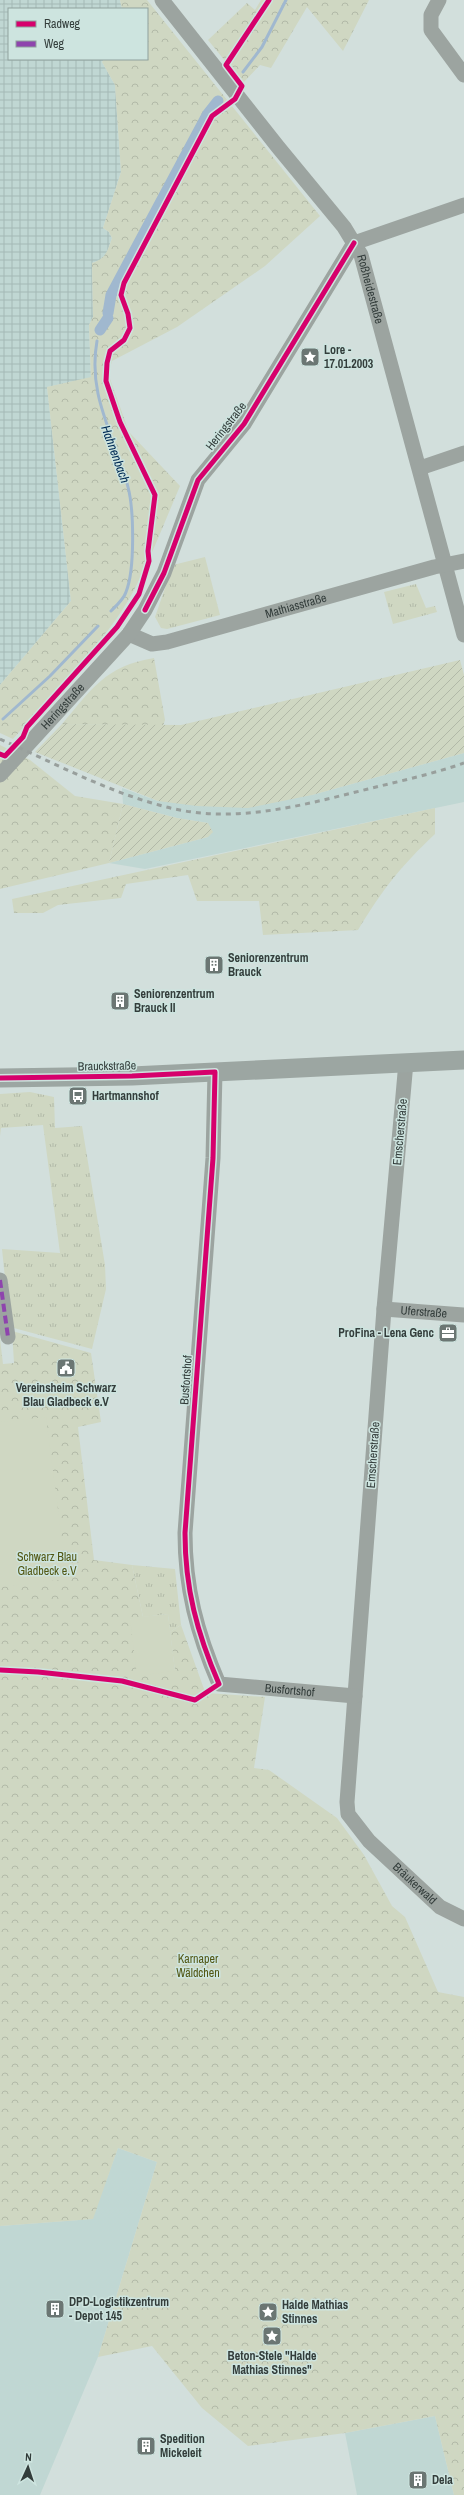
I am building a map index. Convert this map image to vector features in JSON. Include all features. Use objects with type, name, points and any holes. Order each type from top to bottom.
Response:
[{"type":"main road","name":"Brauckstraße","points":[[0,1078],[132,1076],[464,1060]]},
{"type":"street","name":"Roßheidestraße","points":[[162,0],[278,147],[344,227],[354,243],[365,268],[464,635]]},
{"type":"street","points":[[439,0],[430,15],[431,30],[464,75]]},
{"type":"street","points":[[354,243],[464,205]]},
{"type":"street","name":"Heringstraße","points":[[0,775],[129,634],[145,610],[164,574],[198,480],[244,424],[354,243]]},
{"type":"street","points":[[420,468],[464,453]]},
{"type":"street","name":"Mathiasstraße","points":[[129,634],[152,644],[167,642],[446,564],[464,561]]},
{"type":"street","name":"Emscherstraße","points":[[369,1841],[348,1814],[347,1802],[384,1309],[406,1062]]},
{"type":"street","name":"Busfortshof","points":[[215,1072],[213,1158],[185,1533],[185,1570],[193,1607],[204,1650],[218,1684],[355,1696]]},
{"type":"street","points":[[0,1280],[8,1337]]},
{"type":"street","name":"Uferstraße","points":[[384,1309],[464,1315]]},
{"type":"street","name":"Bräukerwald","points":[[369,1841],[440,1907],[464,1919]]},
{"type":"shaded area","points":[[0,0],[120,0],[122,8],[8,8],[8,60],[103,60],[102,62],[115,85],[121,172],[103,228],[109,232],[112,238],[106,255],[100,260],[92,263],[93,317],[89,325],[91,378],[47,387],[71,601],[0,685]]},
{"type":"shaded area","points":[[464,753],[464,802],[145,869],[109,863],[208,837],[208,823],[177,818],[123,804],[122,788],[158,801],[312,795]]},
{"type":"shaded area","points":[[118,2148],[157,2162],[98,2357],[40,2495],[0,2495],[0,2226],[92,2219]]},
{"type":"shaded area","points":[[435,2416],[454,2495],[357,2495],[345,2433]]},
{"type":"green space","points":[[120,0],[147,0],[320,216],[265,266],[177,327],[112,361],[109,372],[110,379],[129,432],[180,486],[146,566],[122,611],[77,668],[13,739],[0,733],[0,685],[71,601],[47,387],[91,377],[89,325],[93,317],[92,263],[100,259],[108,250],[112,238],[109,232],[103,228],[121,172],[115,85],[102,62],[103,60],[148,60],[148,8],[122,8]]},
{"type":"green space","points":[[261,0],[369,0],[343,51],[307,7],[271,68],[260,65],[243,83],[208,40],[247,3],[255,10]]},
{"type":"green space","points":[[205,557],[220,615],[167,629],[161,628],[155,617],[173,565]]},
{"type":"green space","points":[[416,584],[426,608],[435,606],[437,612],[393,624],[384,592]]},
{"type":"green space","points":[[154,658],[165,720],[163,726],[62,724],[91,690],[111,673],[137,662]]},
{"type":"green space","points":[[460,660],[464,675],[464,753],[312,795],[248,808],[197,806],[158,801],[35,752],[62,724],[181,725]]},
{"type":"green space","points":[[0,745],[30,760],[75,796],[123,804],[109,863],[0,889]]},
{"type":"green space","points":[[123,804],[177,818],[208,823],[213,832],[208,837],[109,863]]},
{"type":"green space","points":[[435,808],[435,834],[393,879],[358,930],[263,935],[259,901],[197,901],[188,875],[126,884],[121,898],[58,905],[43,913],[14,913],[12,899]]},
{"type":"green space","points":[[30,1092],[54,1097],[55,1128],[82,1126],[105,1265],[106,1289],[92,1349],[10,1327],[2,1249],[60,1253],[43,1125],[1,1128],[0,1136],[0,1094]]},
{"type":"green space","name":"Karnaper Wäldchen","points":[[12,1331],[91,1353],[101,1422],[78,1427],[94,1560],[132,1565],[143,1617],[130,1619],[175,1671],[170,1632],[181,1625],[204,1689],[207,1693],[265,1697],[254,1768],[269,1770],[337,1818],[364,1855],[392,1906],[405,1917],[438,1992],[464,1997],[464,2495],[454,2495],[435,2416],[345,2433],[248,2446],[202,2408],[152,2346],[98,2357],[157,2162],[118,2148],[93,2219],[0,2226],[0,1339],[3,1364],[14,1363]]},
{"type":"green space","name":"Schwarz Blau Gladbeck e.V","points":[[46,1417],[67,1579],[0,1587],[0,1422]]},
{"type":"green space","points":[[132,1565],[175,1569],[181,1625],[170,1632],[168,1614],[143,1617]]},
{"type":"green space","points":[[168,1614],[175,1671],[137,1676],[130,1618]]},
{"type":"waterway","name":"Hahnenbach","points":[[243,72],[262,47],[286,0]]},
{"type":"waterway","name":"Hahnenbach","points":[[108,313],[111,295],[207,115],[218,101]]},
{"type":"waterway","name":"Hahnenbach","points":[[100,330],[108,318]]},
{"type":"waterway","name":"Hahnenbach","points":[[97,341],[95,361],[99,398],[128,487],[133,540],[131,570],[126,592],[124,597],[111,611]]},
{"type":"waterway","name":"Hahnenbach","points":[[3,719],[50,676],[98,626]]},
{"type":"railway","points":[[0,739],[118,792],[159,805],[186,811],[212,814],[238,814],[316,802],[440,771],[464,763]]},
{"type":"marked path","points":[[0,1280],[8,1337]]},
{"type":"cycle path","points":[[0,754],[5,756],[23,737],[27,727],[117,627],[139,594],[149,561],[148,551],[155,495],[120,422],[106,381],[107,363],[110,351],[124,340],[130,328],[128,314],[121,295],[124,283],[212,116],[235,99],[242,86],[226,65],[269,0]]},
{"type":"cycle path","points":[[145,610],[164,573],[198,480],[244,424],[354,243]]},
{"type":"cycle path","points":[[0,1078],[132,1076],[215,1072],[213,1158],[185,1533],[187,1573],[194,1610],[204,1647],[219,1684],[195,1700],[122,1681],[38,1672],[0,1670]]},
{"type":"place","name":"Lore - 17.01.2003","points":[[310,357]]},
{"type":"place","name":"Seniorenzentrum Brauck","points":[[214,965]]},
{"type":"place","name":"Seniorenzentrum Brauck II","points":[[120,1001]]},
{"type":"place","name":"Hartmannshof","points":[[78,1096]]},
{"type":"place","name":"ProFina - Lena Genc","points":[[448,1333]]},
{"type":"place","name":"Vereinsheim Schwarz Blau Gladbeck e.V","points":[[66,1368]]},
{"type":"place","name":"DPD-Logistikzentrum - Depot 145","points":[[55,2309]]},
{"type":"place","name":"Halde Mathias Stinnes","points":[[268,2312]]},
{"type":"place","name":"Beton-Stele \"Halde Mathias Stinnes\"","points":[[272,2336]]},
{"type":"place","name":"Spedition Mickeleit","points":[[146,2446]]},
{"type":"place","name":"Dela","points":[[418,2480]]}]
